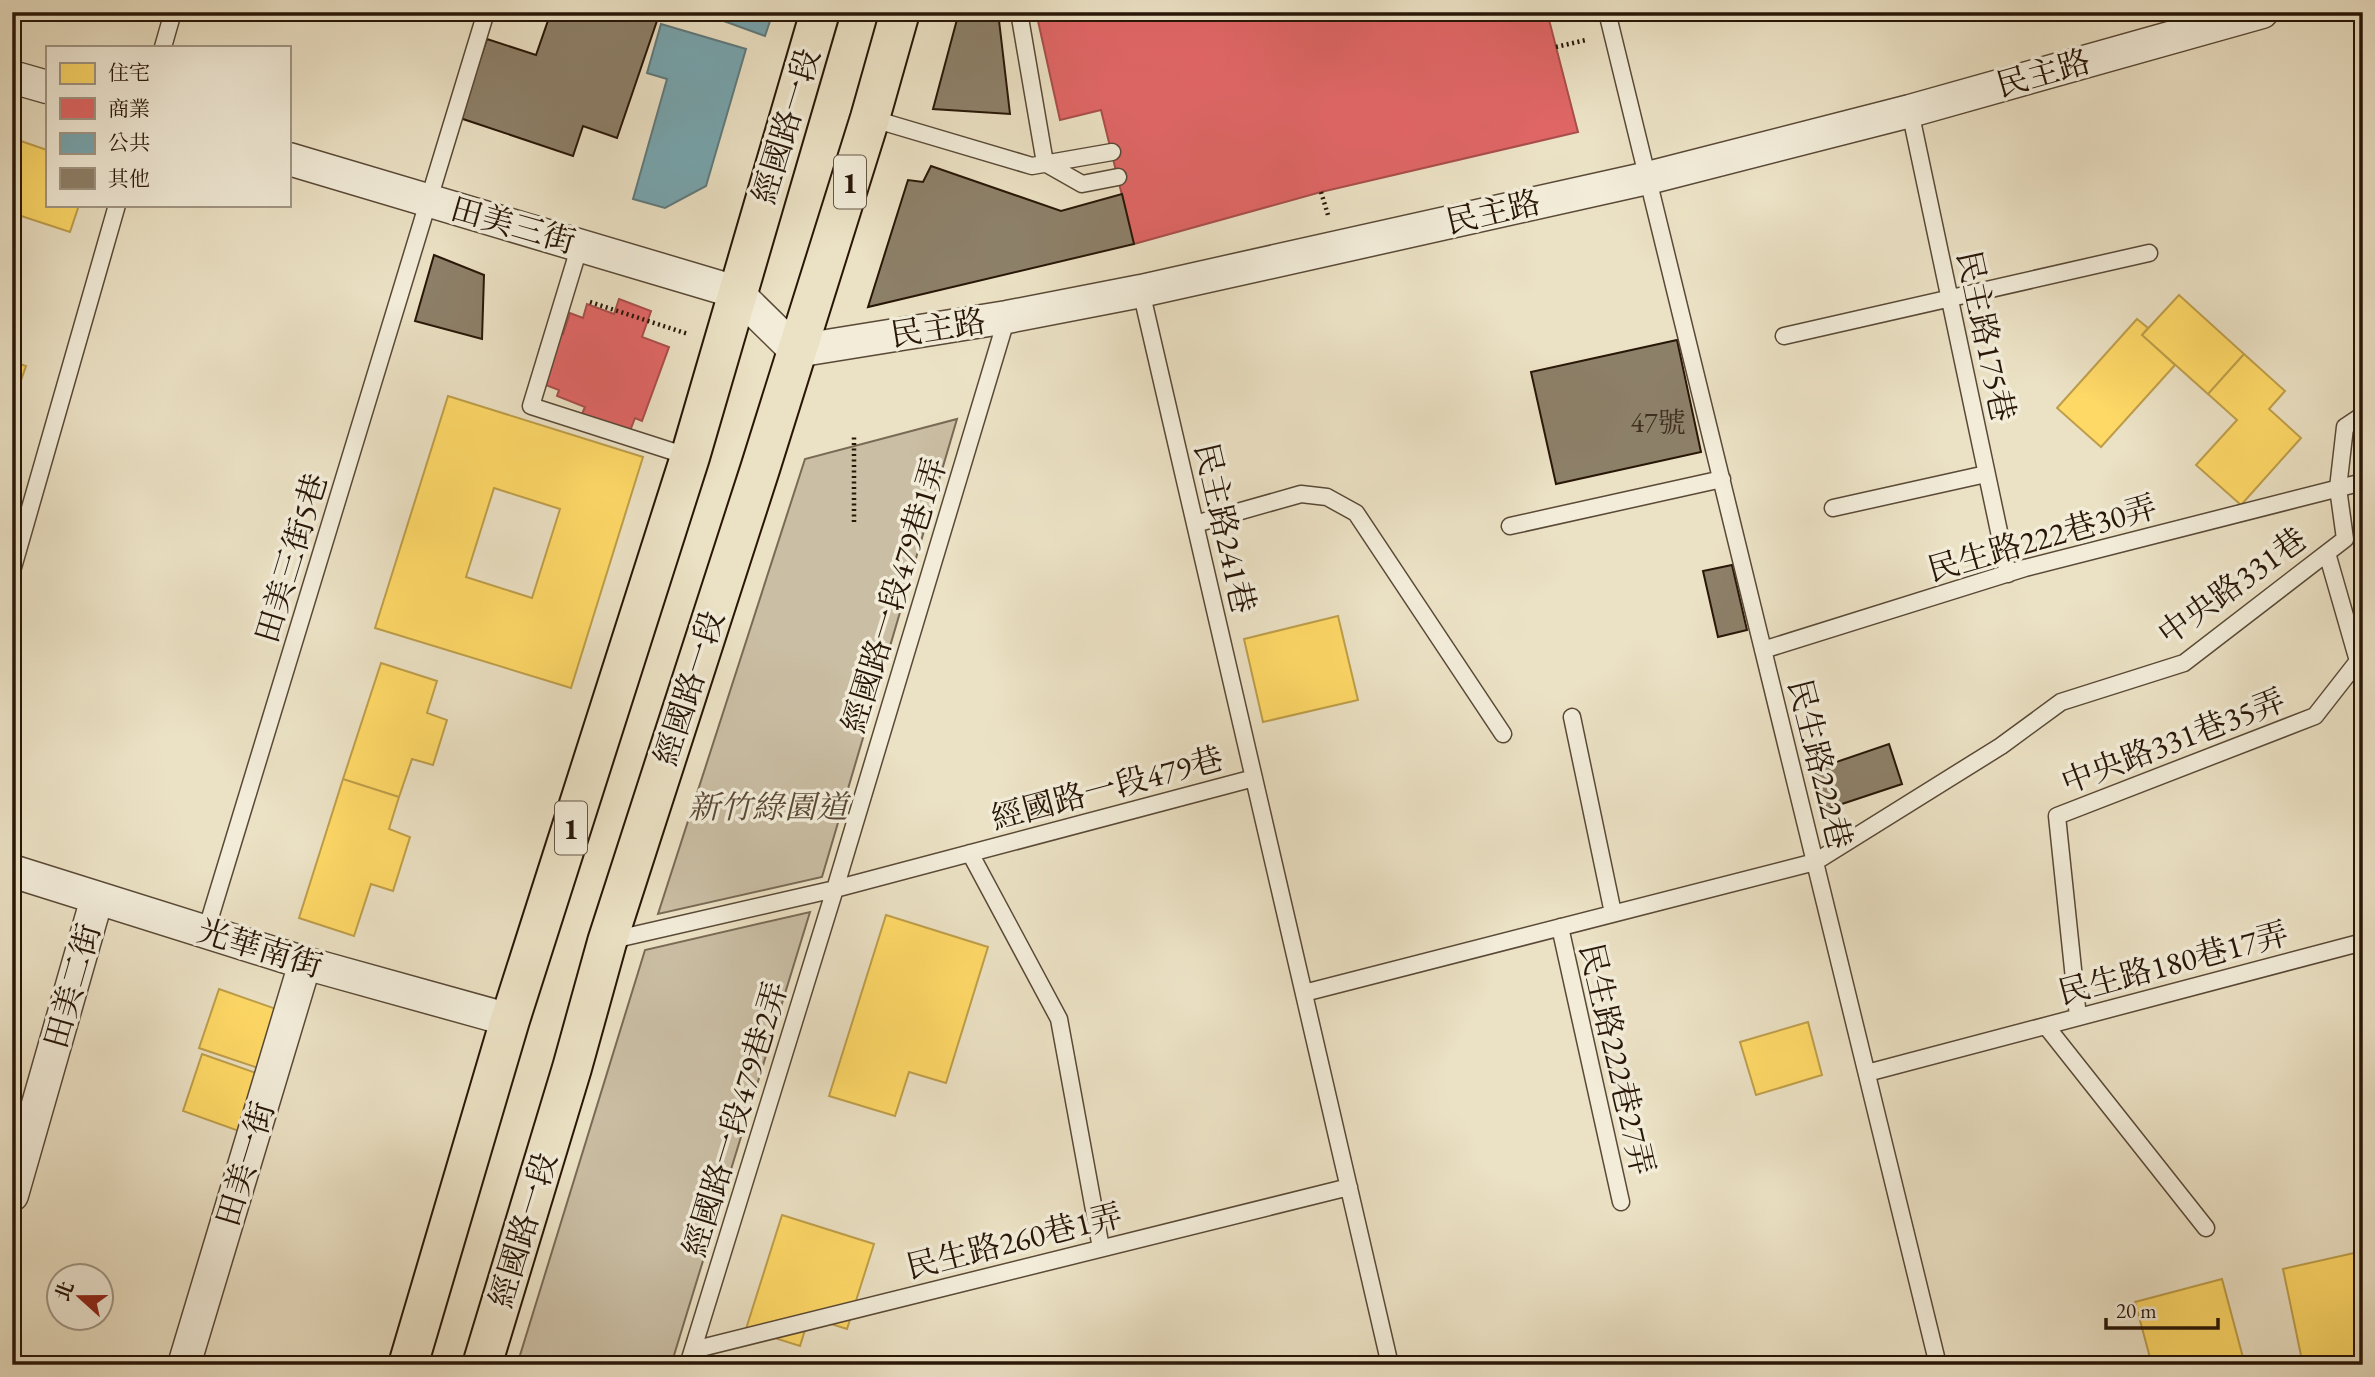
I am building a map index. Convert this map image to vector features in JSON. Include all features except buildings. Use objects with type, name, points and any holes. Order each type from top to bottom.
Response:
[{"type":"main road","name":"經國路一段","points":[[408,1365],[510,1020],[690,457],[736,292],[820,12]]},
{"type":"main road","name":"經國路一段","points":[[482,1365],[572,1068],[607,942],[760,469],[870,118],[900,12]]},
{"type":"street","name":"民主路","points":[[796,351],[1007,317],[1141,291],[1648,178],[1910,111],[2263,12]]},
{"type":"street","points":[[12,77],[46,87]]},
{"type":"street","name":"田美三街","points":[[290,159],[736,292]]},
{"type":"street","points":[[736,292],[796,351]]},
{"type":"street","name":"光華南街","points":[[12,872],[305,963],[510,1020]]},
{"type":"street","name":"田美二街","points":[[12,1195],[97,898]]},
{"type":"street","name":"田美一街","points":[[184,1365],[305,963]]},
{"type":"lane","points":[[163,46],[173,12]]},
{"type":"lane","name":"田美三街5巷","points":[[206,931],[486,12]]},
{"type":"lane","points":[[1018,12],[1045,163]]},
{"type":"lane","name":"民生路222巷","points":[[1608,12],[1938,1365]]},
{"type":"lane","name":"民主路175巷","points":[[1910,111],[2008,574]]},
{"type":"lane","points":[[870,118],[1032,166],[1112,152]]},
{"type":"lane","points":[[1045,163],[1082,184],[1118,177]]},
{"type":"lane","points":[[12,571],[117,206]]},
{"type":"lane","points":[[580,245],[530,406],[690,457]]},
{"type":"lane","points":[[1784,337],[2149,253]]},
{"type":"lane","name":"民主路241巷","points":[[1141,291],[1254,778]]},
{"type":"lane","name":"經國路一段479巷1弄","points":[[835,889],[1007,317]]},
{"type":"lane","name":"中央路331巷","points":[[1815,862],[2001,746],[2061,702],[2184,663],[2345,539],[2339,488],[2345,427],[2363,415]]},
{"type":"lane","points":[[1833,508],[1986,474]]},
{"type":"lane","points":[[1510,526],[1722,479]]},
{"type":"lane","name":"民生路222巷30弄","points":[[1763,650],[2008,574],[2363,482]]},
{"type":"lane","points":[[1195,524],[1301,494],[1327,497],[1356,513],[1503,734]]},
{"type":"lane","name":"中央路331巷35弄","points":[[2078,1017],[2057,816],[2315,716],[2360,660],[2326,553]]},
{"type":"lane","name":"民生路222巷27弄","points":[[1572,717],[1614,913]]},
{"type":"lane","name":"經國路一段479巷","points":[[607,942],[835,889],[1254,778],[1390,1365]]},
{"type":"lane","points":[[970,853],[1059,1019],[1101,1248]]},
{"type":"lane","name":"民生路222巷27弄","points":[[1304,993],[1815,862]]},
{"type":"lane","name":"經國路一段479巷2弄","points":[[690,1357],[835,889]]},
{"type":"lane","name":"民生路222巷27弄","points":[[1560,927],[1621,1202]]},
{"type":"lane","name":"民生路180巷17弄","points":[[2206,1228],[2046,1026],[2363,942]]},
{"type":"lane","points":[[1867,1073],[2046,1026]]},
{"type":"lane","name":"民生路260巷1弄","points":[[690,1357],[1101,1248],[1349,1187]]},
{"type":"path","points":[[565,294],[722,346]]},
{"type":"path","points":[[854,437],[854,522]]},
{"type":"green space","name":"新竹綠園道","points":[[957,419],[822,877],[658,914],[805,459]]},
{"type":"green space","name":"新竹綠園道","points":[[810,912],[671,1365],[517,1365],[645,950]]}]
